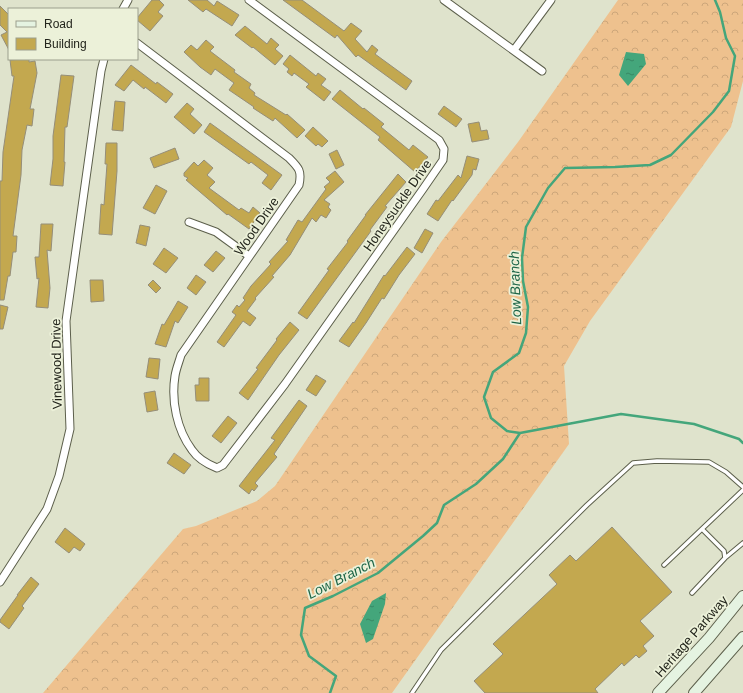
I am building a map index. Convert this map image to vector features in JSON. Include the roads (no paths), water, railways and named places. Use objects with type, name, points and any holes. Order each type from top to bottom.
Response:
[{"type":"main road","name":"Heritage Parkway","points":[[658,693],[681,670],[743,596]]},
{"type":"main road","points":[[697,692],[743,637]]},
{"type":"street","name":"Honeysuckle Drive","points":[[217,468],[223,465],[308,353],[424,189],[443,160],[444,149],[439,140],[249,0]]},
{"type":"street","points":[[444,0],[542,71]]},
{"type":"street","points":[[514,50],[550,0]]},
{"type":"street","name":"Wood Drive","points":[[138,44],[289,158],[298,167],[301,175],[299,185],[181,355],[175,376],[174,405],[183,434],[192,451],[206,464],[217,468]]},
{"type":"street","name":"Vinewood Drive","points":[[1,578],[47,509],[59,476],[70,429],[66,321],[104,60]]},
{"type":"street","points":[[189,222],[216,232],[249,256]]},
{"type":"lane","points":[[412,693],[441,650],[587,505],[633,463],[657,461],[709,462],[726,472],[743,487]]},
{"type":"lane","points":[[664,565],[743,490]]},
{"type":"lane","points":[[702,529],[724,551],[725,558]]},
{"type":"lane","points":[[692,593],[725,558],[743,543]]},
{"type":"water","points":[[626,52],[644,54],[646,64],[628,86],[619,75]]},
{"type":"water","points":[[386,593],[385,604],[373,639],[366,643],[360,624],[372,601]]},
{"type":"waterway","name":"Low Branch","points":[[330,693],[336,676],[309,656],[301,635],[305,608],[333,596],[378,573],[437,523],[444,505],[476,484],[503,459],[520,433],[507,431],[491,418],[484,397],[493,372],[519,353],[526,333],[528,307],[523,281],[522,258],[526,227],[548,188],[565,168],[650,165],[671,155],[713,112],[729,91],[735,56],[726,38],[720,12],[715,0]]},
{"type":"waterway","points":[[520,433],[621,414],[694,424],[739,439],[743,443]]}]
